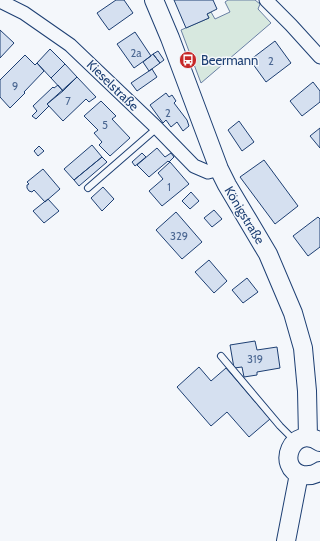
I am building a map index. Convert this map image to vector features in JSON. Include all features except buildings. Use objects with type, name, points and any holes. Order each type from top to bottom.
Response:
[{"type":"main road","name":"Königstraße","points":[[154,0],[170,38],[219,169],[268,254],[293,313],[303,348],[307,391],[308,440]]},
{"type":"main road","points":[[308,440],[291,446],[288,452],[290,465],[299,474],[306,476],[320,471]]},
{"type":"main road","points":[[286,541],[299,474]]},
{"type":"street","points":[[266,0],[320,57]]},
{"type":"street","name":"Kieselstraße","points":[[0,1],[24,13],[70,45],[157,128],[194,166],[208,172],[219,169]]},
{"type":"lane","points":[[88,188],[157,128]]},
{"type":"lane","points":[[221,356],[280,426],[308,440]]},
{"type":"shaded area","points":[[228,0],[255,0],[260,4],[258,9],[271,23],[201,83],[181,30],[209,18],[207,14],[211,12],[215,19],[230,12],[225,2]]},
{"type":"place","name":"Beermann","points":[[188,60]]}]
